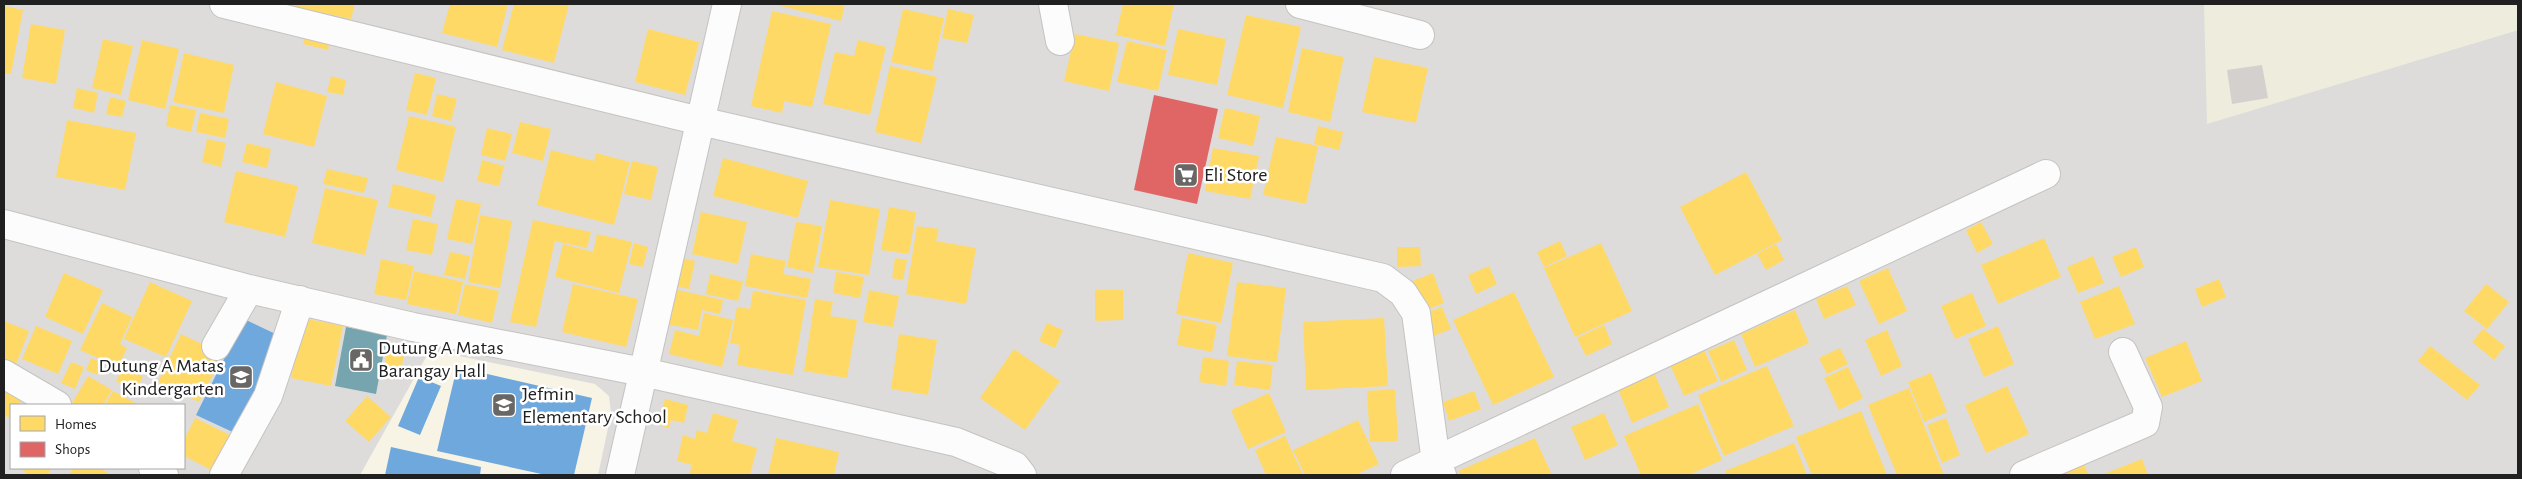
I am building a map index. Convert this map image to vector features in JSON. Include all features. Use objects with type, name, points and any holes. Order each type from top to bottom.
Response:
[{"type":"street","points":[[224,4],[700,121],[1383,278],[1403,293],[1416,313],[1439,469]]},
{"type":"street","points":[[620,475],[727,4]]},
{"type":"street","points":[[1053,4],[1060,41]]},
{"type":"street","points":[[1300,4],[1420,35]]},
{"type":"street","points":[[1405,475],[1439,469],[2046,174]]},
{"type":"street","points":[[4,224],[250,289],[413,327],[643,372],[956,442],[1015,466],[1022,475]]},
{"type":"street","points":[[216,346],[250,289]]},
{"type":"street","points":[[224,475],[268,396],[300,300]]},
{"type":"street","points":[[2024,475],[2145,423],[2148,407],[2123,352]]},
{"type":"street","points":[[4,374],[55,404]]},
{"type":"shaded area","points":[[4,4],[2207,4],[2208,123],[2518,30],[2518,475],[4,475]]},
{"type":"shaded area","points":[[2204,4],[2518,4],[2518,30],[2207,124]]},
{"type":"shaded area","name":"Jefmin Elementary School","points":[[430,350],[595,384],[609,396],[611,414],[598,475],[360,475]]},
{"type":"building: Homes","points":[[296,4],[355,4],[351,19],[295,7]]},
{"type":"building: Homes","points":[[450,4],[508,4],[497,47],[442,33]]},
{"type":"building: Homes","points":[[514,4],[569,4],[554,63],[502,50]]},
{"type":"building: Homes","points":[[773,4],[845,4],[841,21]]},
{"type":"building: Homes","points":[[1123,4],[1174,4],[1165,46],[1116,35]]},
{"type":"building: Homes","points":[[4,6],[23,10],[11,74],[4,73]]},
{"type":"building: Homes","points":[[903,9],[944,18],[932,71],[891,62]]},
{"type":"building: Homes","points":[[948,9],[974,15],[967,43],[942,38]]},
{"type":"building: Homes","points":[[772,11],[831,24],[812,107],[784,101],[782,113],[751,106]]},
{"type":"building: Homes","points":[[1246,15],[1301,27],[1283,108],[1227,95]]},
{"type":"building: Homes","points":[[31,24],[65,30],[56,84],[22,78]]},
{"type":"building: Homes","points":[[307,29],[331,35],[328,50],[303,44]]},
{"type":"building: Homes","points":[[648,29],[699,42],[685,95],[635,82]]},
{"type":"building: Homes","points":[[1178,29],[1226,39],[1217,85],[1168,75]]},
{"type":"building: Homes","points":[[1075,34],[1119,43],[1109,91],[1064,81]]},
{"type":"building: Homes","points":[[103,39],[133,46],[121,95],[92,88]]},
{"type":"building: Homes","points":[[142,40],[179,49],[165,109],[128,100]]},
{"type":"building: Homes","points":[[858,40],[886,47],[870,115],[823,104],[835,52],[854,56]]},
{"type":"building: Homes","points":[[1127,41],[1167,50],[1158,91],[1117,82]]},
{"type":"building: Homes","points":[[1302,48],[1344,57],[1330,122],[1288,112]]},
{"type":"building: Homes","points":[[184,53],[234,65],[224,113],[173,102]]},
{"type":"building: Homes","points":[[1374,57],[1428,68],[1416,123],[1362,112]]},
{"type":"building: Homes","points":[[890,66],[937,77],[921,143],[875,132]]},
{"type":"building: Homes","points":[[415,73],[436,78],[427,115],[406,110]]},
{"type":"building: Homes","points":[[331,76],[346,80],[343,95],[327,92]]},
{"type":"building: Homes","points":[[276,82],[327,96],[314,147],[263,134]]},
{"type":"building: Homes","points":[[77,88],[98,93],[94,113],[73,108]]},
{"type":"building: Homes","points":[[437,94],[457,99],[451,121],[432,116]]},
{"type":"building: Homes","points":[[110,97],[126,101],[122,117],[106,114]]},
{"type":"building: Homes","points":[[170,105],[196,110],[191,132],[166,126]]},
{"type":"building: Homes","points":[[1225,108],[1260,116],[1253,146],[1218,138]]},
{"type":"building: Homes","points":[[200,113],[229,119],[225,138],[196,132]]},
{"type":"building: Homes","points":[[409,116],[456,127],[443,182],[396,170]]},
{"type":"building: Homes","points":[[67,120],[136,133],[125,190],[56,177]]},
{"type":"building: Homes","points":[[520,122],[551,129],[543,161],[512,153]]},
{"type":"building: Homes","points":[[1318,126],[1343,132],[1339,150],[1314,144]]},
{"type":"building: Homes","points":[[487,128],[512,134],[505,161],[481,155]]},
{"type":"building: Homes","points":[[1276,137],[1318,146],[1306,204],[1263,195]]},
{"type":"building: Homes","points":[[207,139],[226,143],[221,167],[202,162]]},
{"type":"building: Homes","points":[[247,143],[271,149],[267,168],[242,162]]},
{"type":"building: Homes","points":[[1213,148],[1259,156],[1250,199],[1205,191]]},
{"type":"building: Homes","points":[[551,150],[594,161],[596,153],[630,162],[614,225],[537,205]]},
{"type":"building: Homes","points":[[723,158],[808,181],[798,218],[713,196]]},
{"type":"building: Homes","points":[[482,160],[504,166],[499,186],[477,181]]},
{"type":"building: Homes","points":[[632,161],[658,167],[651,200],[624,194]]},
{"type":"building: Homes","points":[[327,169],[368,178],[364,193],[323,184]]},
{"type":"building: Homes","points":[[236,171],[298,186],[285,237],[224,222]]},
{"type":"building: Homes","points":[[1746,172],[1782,240],[1715,275],[1680,207]]},
{"type":"building: Homes","points":[[393,184],[436,195],[431,217],[388,207]]},
{"type":"building: Homes","points":[[325,188],[378,200],[365,255],[312,243]]},
{"type":"building: Homes","points":[[456,199],[481,204],[472,244],[447,239]]},
{"type":"building: Homes","points":[[830,200],[880,209],[869,275],[818,267]]},
{"type":"building: Homes","points":[[889,207],[916,212],[909,254],[881,250]]},
{"type":"building: Homes","points":[[701,212],[747,222],[738,264],[692,254]]},
{"type":"building: Homes","points":[[480,215],[512,221],[500,288],[468,282]]},
{"type":"building: Homes","points":[[413,219],[438,224],[432,255],[406,250]]},
{"type":"building: Homes","points":[[533,220],[591,232],[587,248],[555,241],[536,327],[510,322]]},
{"type":"building: Homes","points":[[796,222],[822,226],[813,273],[787,267]]},
{"type":"building: Homes","points":[[1981,222],[1993,244],[1977,253],[1966,230]]},
{"type":"building: Homes","points":[[917,226],[939,229],[936,241],[976,248],[966,304],[906,294]]},
{"type":"building: Homes","points":[[597,234],[632,242],[619,293],[555,277],[563,244],[593,252]]},
{"type":"building: Homes","points":[[2044,238],[2061,277],[1998,304],[1981,265]]},
{"type":"building: Homes","points":[[1560,241],[1567,256],[1544,267],[1537,252]]},
{"type":"building: Homes","points":[[634,243],[648,247],[643,267],[629,264]]},
{"type":"building: Homes","points":[[1601,243],[1632,311],[1575,337],[1544,268]]},
{"type":"building: Homes","points":[[1776,244],[1784,260],[1766,270],[1757,254]]},
{"type":"building: Homes","points":[[1397,247],[1420,247],[1421,266],[1397,267]]},
{"type":"building: Homes","points":[[2136,247],[2144,267],[2121,277],[2112,257]]},
{"type":"building: Homes","points":[[450,252],[470,256],[465,279],[444,275]]},
{"type":"building: Homes","points":[[1188,253],[1233,263],[1221,323],[1176,314]]},
{"type":"building: Homes","points":[[751,254],[786,261],[783,274],[811,279],[807,298],[745,286]]},
{"type":"building: Homes","points":[[672,256],[695,261],[689,289],[666,284]]},
{"type":"building: Homes","points":[[2093,256],[2104,283],[2078,293],[2067,267]]},
{"type":"building: Homes","points":[[895,258],[907,260],[903,280],[892,278]]},
{"type":"building: Homes","points":[[381,259],[414,266],[406,300],[374,294]]},
{"type":"building: Homes","points":[[1489,266],[1497,284],[1476,294],[1468,275]]},
{"type":"building: Homes","points":[[1888,268],[1907,311],[1879,324],[1859,281]]},
{"type":"building: Homes","points":[[414,271],[463,282],[456,314],[407,304]]},
{"type":"building: Homes","points":[[836,272],[864,277],[860,298],[833,293]]},
{"type":"building: Homes","points":[[64,273],[103,290],[83,334],[45,317]]},
{"type":"building: Homes","points":[[1433,273],[1444,303],[1421,312],[1410,282]]},
{"type":"building: Homes","points":[[710,274],[743,282],[738,301],[706,294]]},
{"type":"building: Homes","points":[[2219,279],[2226,297],[2202,307],[2195,289]]},
{"type":"building: Homes","points":[[150,282],[192,301],[166,357],[124,339]]},
{"type":"building: Homes","points":[[1237,282],[1286,288],[1277,362],[1227,356]]},
{"type":"building: Homes","points":[[465,284],[499,291],[492,323],[458,315]]},
{"type":"building: Homes","points":[[573,284],[638,299],[626,347],[562,332]]},
{"type":"building: Homes","points":[[2486,284],[2509,302],[2487,329],[2464,311]]},
{"type":"building: Homes","points":[[1847,286],[1856,305],[1824,319],[1816,299]]},
{"type":"building: Homes","points":[[2119,286],[2135,324],[2095,339],[2080,302]]},
{"type":"building: Homes","points":[[669,288],[723,300],[720,314],[702,310],[698,330],[661,323]]},
{"type":"building: Homes","points":[[869,290],[899,296],[893,327],[863,322]]},
{"type":"building: Homes","points":[[1095,290],[1123,290],[1123,320],[1095,321]]},
{"type":"building: Homes","points":[[753,291],[806,300],[793,375],[737,365],[740,345],[730,343],[737,307],[750,309]]},
{"type":"building: Homes","points":[[1514,292],[1554,377],[1493,405],[1453,320]]},
{"type":"building: Homes","points":[[1972,293],[1986,326],[1955,339],[1941,306]]},
{"type":"building: Homes","points":[[815,299],[833,302],[830,316],[857,320],[847,378],[804,371]]},
{"type":"building: Homes","points":[[102,303],[132,317],[120,344],[127,348],[118,367],[80,350]]},
{"type":"building: Homes","points":[[1442,307],[1451,329],[1433,336],[1425,313]]},
{"type":"building: Homes","points":[[1795,310],[1809,343],[1755,367],[1741,334]]},
{"type":"building: Homes","points":[[704,313],[733,320],[722,367],[669,354],[675,330],[699,336]]},
{"type":"building: Homes","points":[[303,318],[343,326],[331,386],[291,378]]},
{"type":"building: Homes","points":[[1182,318],[1217,325],[1212,352],[1177,345]]},
{"type":"building: Homes","points":[[1384,318],[1388,386],[1306,390],[1303,322]]},
{"type":"building: Homes","points":[[4,321],[29,331],[13,372],[4,369]]},
{"type":"building: Homes","points":[[1047,323],[1063,330],[1055,348],[1039,341]]},
{"type":"building: Homes","points":[[1604,325],[1612,344],[1586,356],[1577,338]]},
{"type":"building: Homes","points":[[36,326],[72,341],[58,374],[22,359]]},
{"type":"building: Homes","points":[[1998,326],[2014,364],[1984,377],[1968,339]]},
{"type":"building: Homes","points":[[2483,329],[2505,346],[2494,360],[2472,342]]},
{"type":"building: Homes","points":[[1887,330],[1902,366],[1881,376],[1865,340]]},
{"type":"building: Homes","points":[[181,334],[223,354],[199,402],[158,382]]},
{"type":"building: Homes","points":[[899,334],[937,340],[928,395],[891,389]]},
{"type":"building: Homes","points":[[1734,340],[1747,370],[1721,382],[1708,351]]},
{"type":"building: Homes","points":[[2186,341],[2202,381],[2162,397],[2145,358]]},
{"type":"building: Homes","points":[[1702,345],[1718,381],[1684,396],[1668,360]]},
{"type":"building: Homes","points":[[2430,346],[2480,385],[2467,400],[2418,361]]},
{"type":"building: Homes","points":[[1840,348],[1848,364],[1827,374],[1819,358]]},
{"type":"building: Homes","points":[[387,349],[404,352],[400,380],[383,378]]},
{"type":"building: Homes","points":[[1014,349],[1060,381],[1025,430],[980,398]]},
{"type":"building: Homes","points":[[1203,357],[1229,361],[1226,386],[1199,382]]},
{"type":"building: Homes","points":[[91,358],[103,363],[98,375],[86,370]]},
{"type":"building: Homes","points":[[1237,361],[1273,365],[1270,390],[1234,385]]},
{"type":"building: Homes","points":[[71,362],[84,367],[75,389],[61,383]]},
{"type":"building: Homes","points":[[124,366],[143,377],[135,391],[116,381]]},
{"type":"building: Homes","points":[[1767,366],[1794,426],[1724,456],[1698,395]]},
{"type":"building: Homes","points":[[1848,367],[1863,398],[1839,410],[1824,378]]},
{"type":"building: Homes","points":[[1652,368],[1669,407],[1632,423],[1616,384]]},
{"type":"building: Homes","points":[[1931,373],[1947,412],[1924,422],[1908,382]]},
{"type":"building: Homes","points":[[88,376],[112,390],[104,404],[72,404]]},
{"type":"building: Homes","points":[[4,382],[25,394],[20,404],[10,404],[10,418],[4,415]]},
{"type":"building: Homes","points":[[2007,386],[2029,434],[1986,453],[1965,405]]},
{"type":"building: Homes","points":[[1909,388],[1944,475],[1897,475],[1868,405]]},
{"type":"building: Homes","points":[[1395,389],[1398,441],[1370,442],[1367,391]]},
{"type":"building: Homes","points":[[113,391],[137,404],[106,404]]},
{"type":"building: Homes","points":[[1474,391],[1481,409],[1449,421],[1443,402]]},
{"type":"building: Homes","points":[[1269,393],[1286,432],[1248,449],[1231,410]]},
{"type":"building: Homes","points":[[367,396],[391,417],[369,442],[345,421]]},
{"type":"building: Homes","points":[[665,399],[688,405],[684,423],[671,420],[669,428],[658,425]]},
{"type":"building: Homes","points":[[1698,404],[1722,460],[1688,475],[1641,475],[1624,436]]},
{"type":"building: Homes","points":[[1861,411],[1887,475],[1812,475],[1796,437]]},
{"type":"building: Homes","points":[[713,413],[738,420],[732,441],[757,448],[750,475],[689,475],[692,465],[677,461],[683,435],[695,439],[697,430],[707,433]]},
{"type":"building: Homes","points":[[1604,413],[1618,445],[1585,460],[1571,427]]},
{"type":"building: Homes","points":[[195,418],[238,439],[221,475],[185,457],[185,438]]},
{"type":"building: Homes","points":[[1946,418],[1960,455],[1942,463],[1927,425]]},
{"type":"building: Homes","points":[[1358,420],[1379,464],[1355,475],[1305,475],[1293,450]]},
{"type":"building: Homes","points":[[1285,436],[1303,475],[1266,475],[1255,450]]},
{"type":"building: Homes","points":[[776,438],[839,452],[834,475],[768,475]]},
{"type":"building: Homes","points":[[1535,438],[1552,475],[1460,475],[1458,471]]},
{"type":"building: Homes","points":[[1794,443],[1807,475],[1726,475],[1725,471]]},
{"type":"building: Homes","points":[[2142,459],[2148,475],[2101,475]]},
{"type":"building: Homes","points":[[2083,461],[2088,475],[2063,475],[2061,470]]},
{"type":"building: Homes","points":[[21,469],[51,469],[47,475],[29,475]]},
{"type":"building: Homes","points":[[73,469],[102,469],[111,475],[68,475]]},
{"type":"building: Shops","points":[[1154,95],[1218,109],[1197,204],[1134,190]]},
{"type":"building: Schools","name":"Dutung A Matas Kindergarten","points":[[244,319],[286,339],[239,435],[196,415]]},
{"type":"building: Schools","points":[[457,367],[592,398],[574,475],[546,475],[437,451]]},
{"type":"building: Schools","points":[[419,377],[441,386],[420,435],[398,426]]},
{"type":"building: Schools","points":[[391,447],[481,467],[480,475],[385,475]]},
{"type":"building: Public","name":"Dutung A Matas Barangay Hall","points":[[346,327],[387,335],[376,394],[335,386]]},
{"type":"building: Other","points":[[2262,65],[2268,98],[2232,104],[2227,70]]},
{"type":"place","name":"Eli Store","points":[[1186,175]]},
{"type":"place","name":"Dutung A Matas Barangay Hall","points":[[361,360]]},
{"type":"place","name":"Dutung A Matas Kindergarten","points":[[241,377]]},
{"type":"place","name":"Jefmin Elementary School","points":[[504,405]]}]
